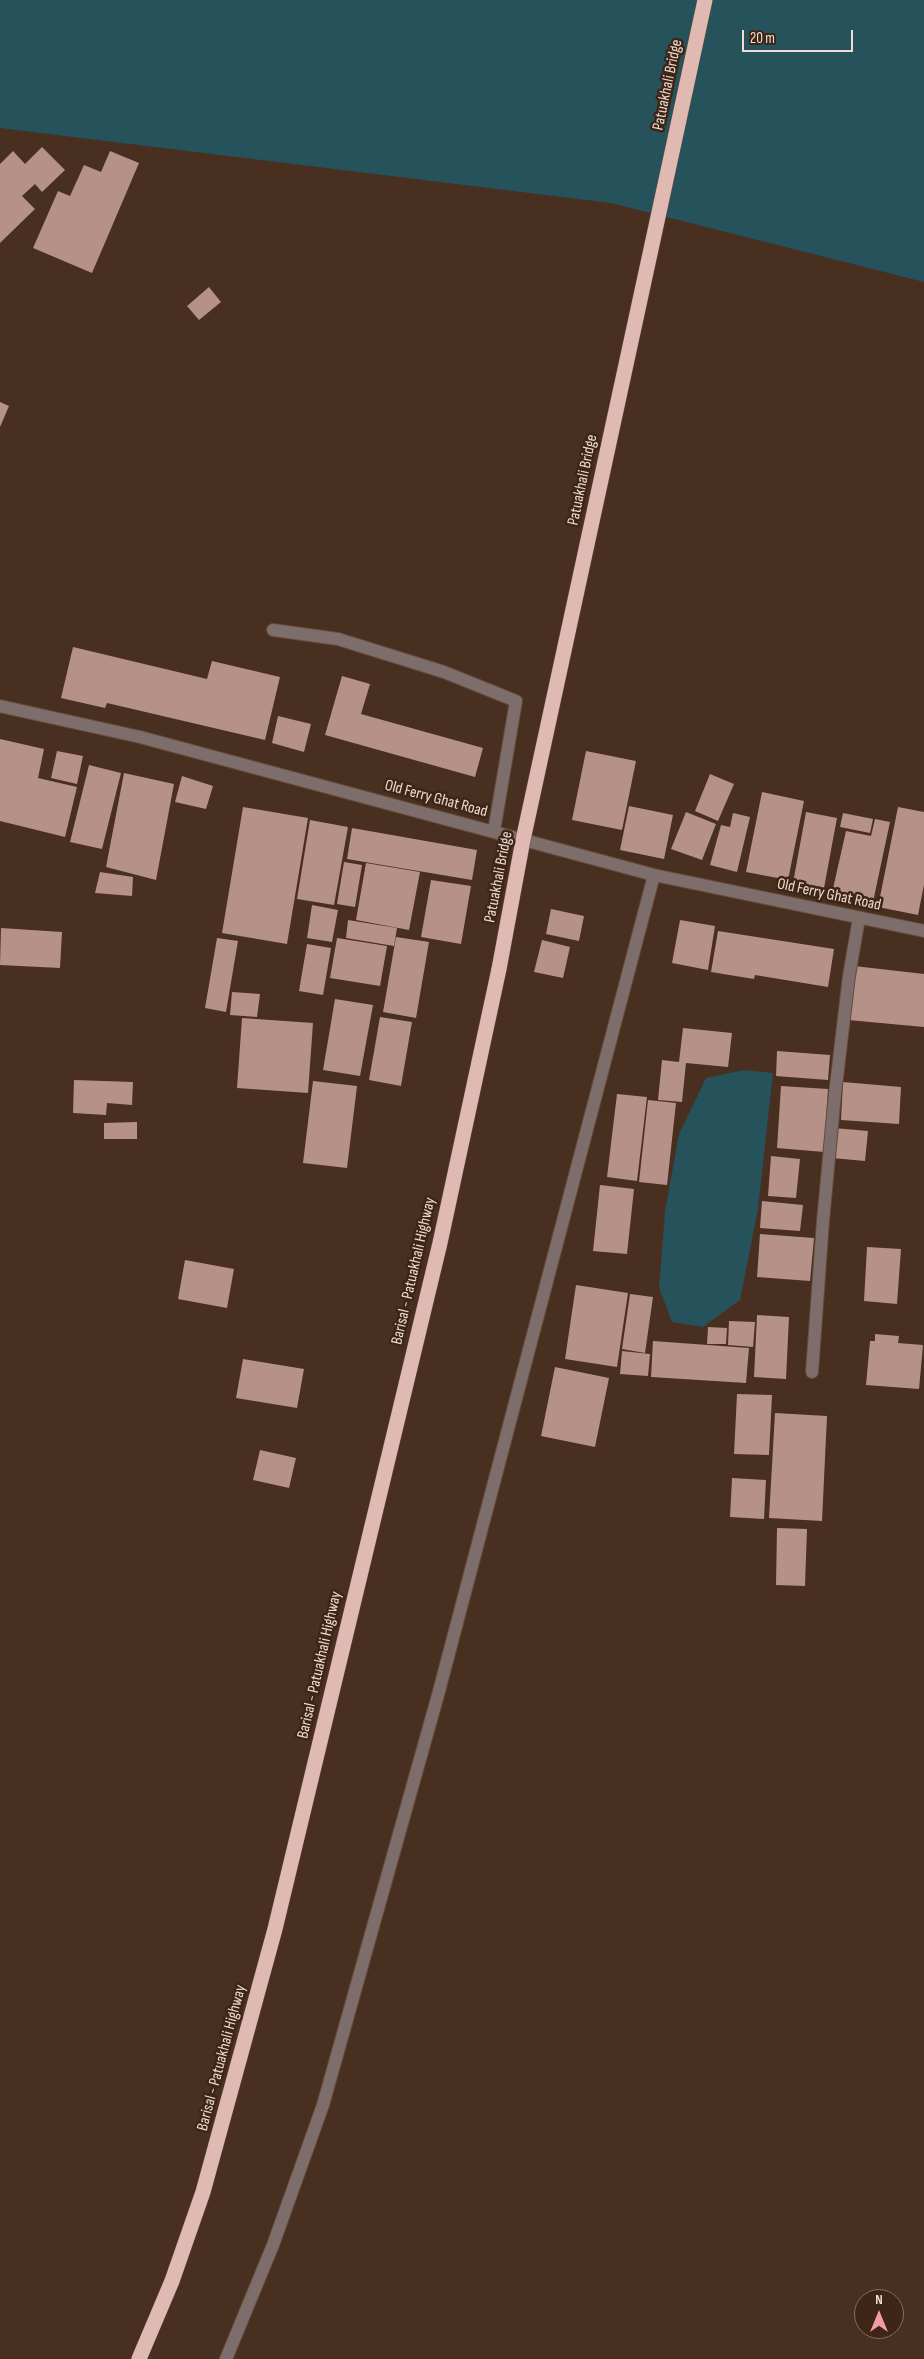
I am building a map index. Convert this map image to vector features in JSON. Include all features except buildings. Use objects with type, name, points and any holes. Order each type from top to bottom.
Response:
[{"type":"highway","name":"Patuakhali Bridge","points":[[499,969],[523,840],[705,0]]},
{"type":"highway","name":"Barisal - Patuakhali Highway","points":[[139,2359],[172,2281],[203,2192],[275,1929],[440,1243],[499,969]]},
{"type":"street","points":[[273,630],[338,639],[444,672],[516,701],[494,832]]},
{"type":"street","name":"Old Ferry Ghat Road","points":[[0,706],[140,736],[654,875],[924,931]]},
{"type":"street","points":[[226,2359],[273,2245],[323,2105],[438,1695],[654,875]]},
{"type":"street","points":[[812,1372],[835,1094],[849,976],[859,918]]},
{"type":"water","points":[[0,0],[924,0],[924,282],[611,203],[0,128]]},
{"type":"water","points":[[744,1070],[773,1073],[758,1209],[740,1300],[703,1327],[672,1322],[659,1288],[665,1211],[679,1134],[706,1078]]}]
